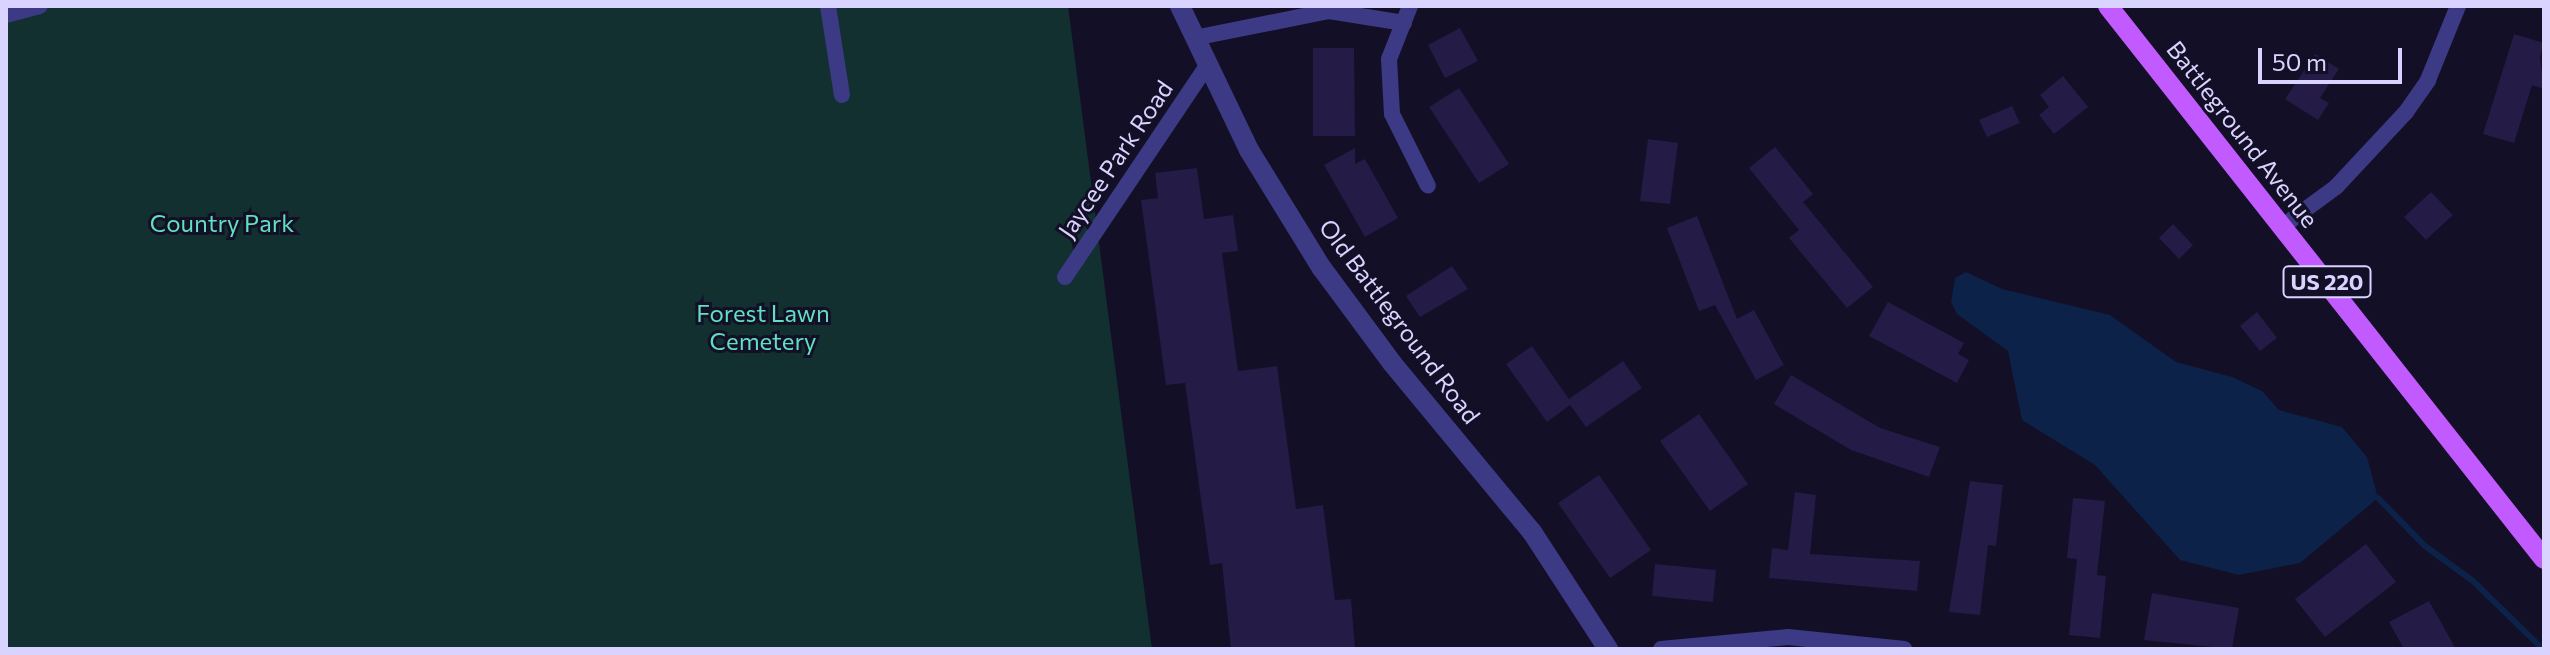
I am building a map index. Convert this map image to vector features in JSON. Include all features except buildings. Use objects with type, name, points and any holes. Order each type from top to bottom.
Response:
[{"type":"main road","name":"Battleground Avenue","points":[[2108,6],[2544,559]]},
{"type":"street","points":[[6,15],[40,6]]},
{"type":"street","points":[[828,6],[842,95]]},
{"type":"street","name":"Old Battleground Road","points":[[1180,6],[1206,67],[1249,150],[1321,267],[1392,363],[1532,532],[1608,649]]},
{"type":"street","points":[[1410,6],[1389,59],[1392,114],[1428,186]]},
{"type":"street","points":[[2283,226],[2336,187],[2406,112],[2428,80],[2458,6]]},
{"type":"street","points":[[1194,38],[1329,11],[1404,23]]},
{"type":"street","name":"Jaycee Park Road","points":[[1065,277],[1206,67]]},
{"type":"street","points":[[1661,649],[1788,637],[1904,649]]},
{"type":"green space","name":"Forest Lawn Cemetery","points":[[6,6],[1068,6],[1152,649],[6,649]]},
{"type":"water","points":[[1966,272],[2002,289],[2110,315],[2176,362],[2232,377],[2262,391],[2279,410],[2342,427],[2367,457],[2378,498],[2300,563],[2239,575],[2180,560],[2095,465],[2022,420],[2008,351],[1957,314],[1951,302],[1955,278]]},
{"type":"waterway","points":[[2378,498],[2425,546],[2473,581],[2543,649]]},
{"type":"park label","name":"Country Park","points":[[222,223]]}]
